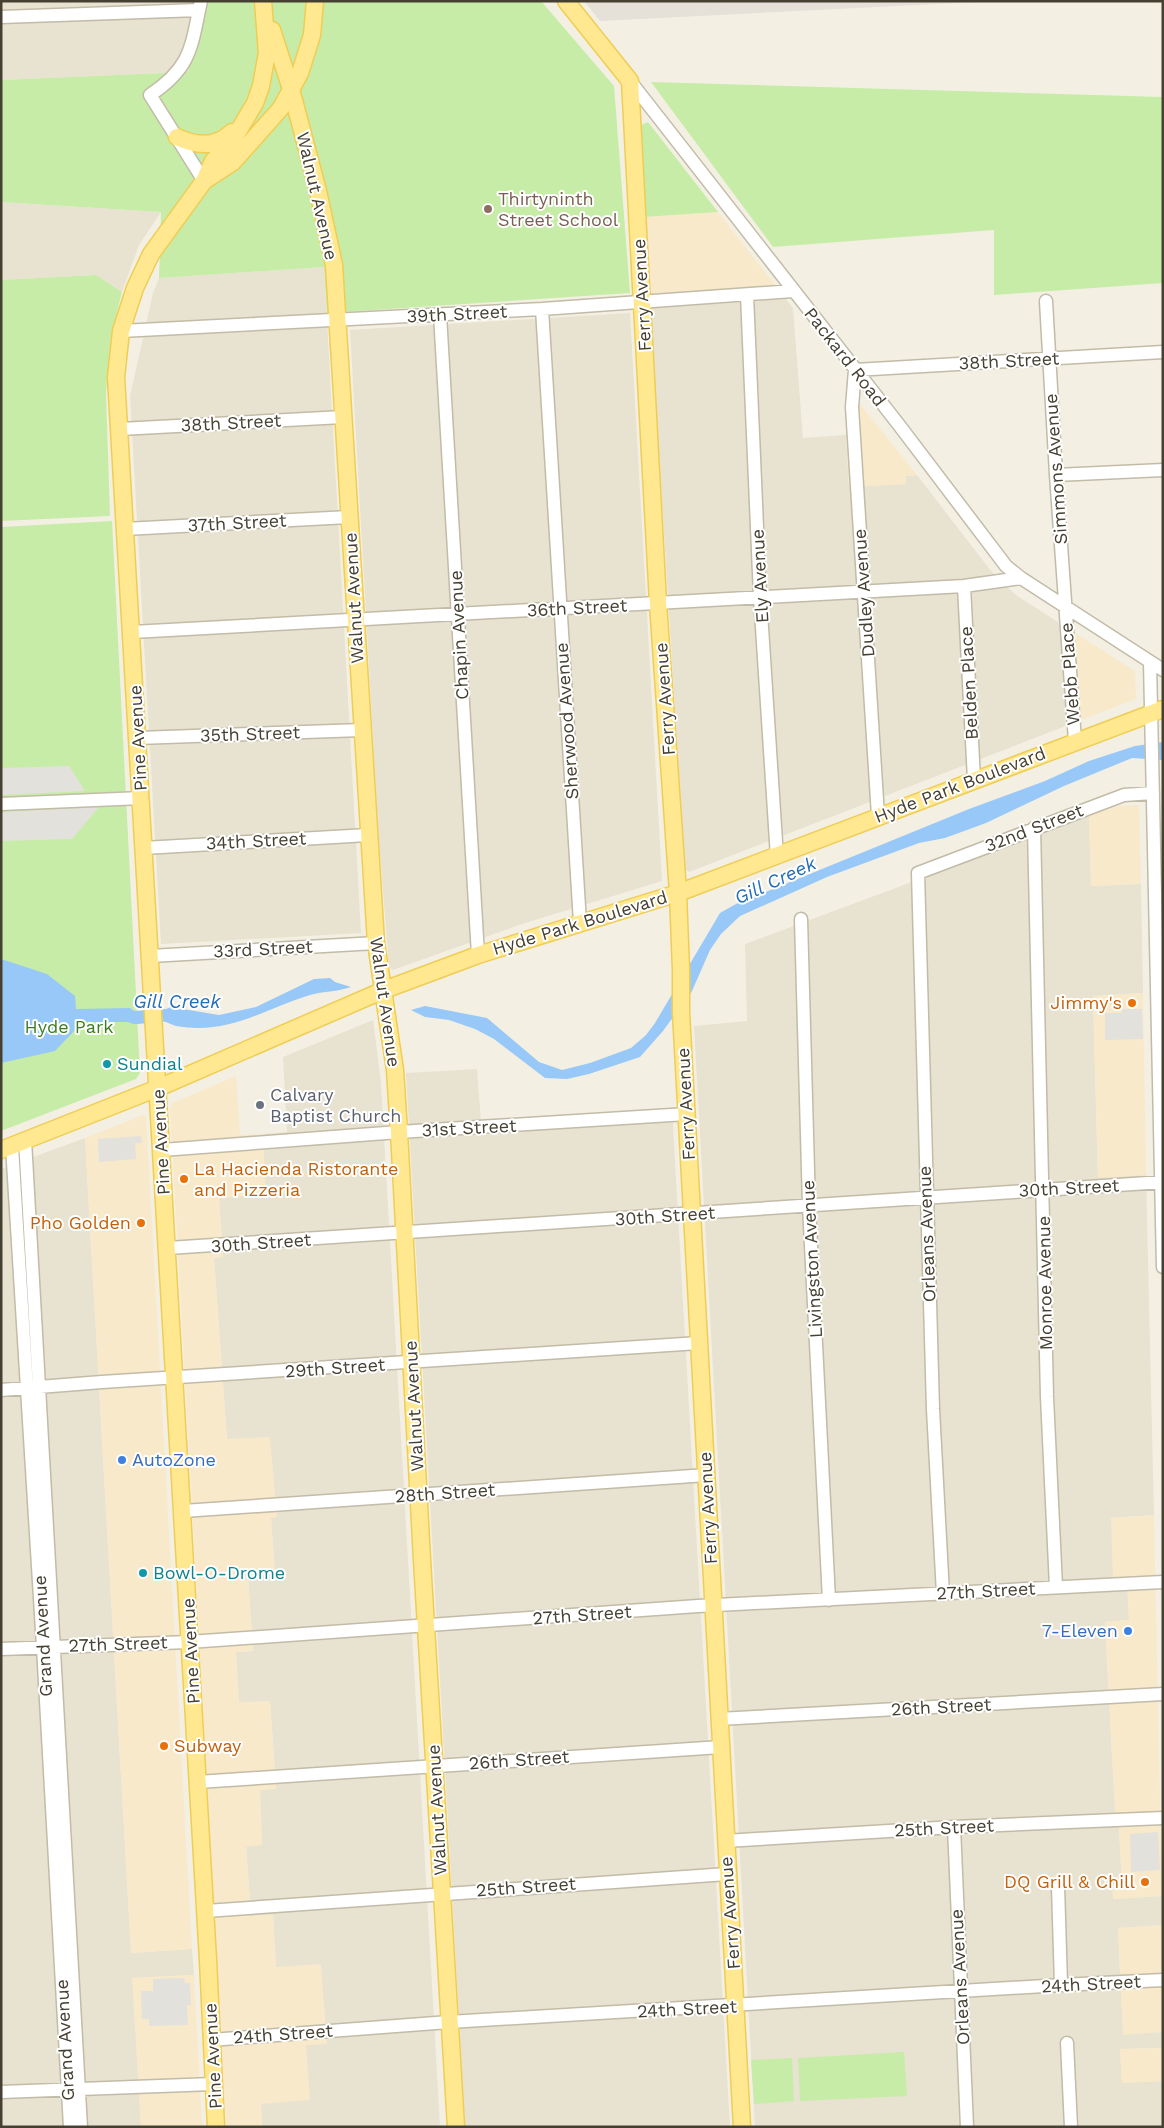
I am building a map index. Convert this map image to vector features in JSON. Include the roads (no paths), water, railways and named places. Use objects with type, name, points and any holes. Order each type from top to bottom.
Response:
[{"type":"main road","points":[[204,181],[233,162],[280,108],[300,73],[312,35],[315,1]]},
{"type":"main road","name":"Packard Road","points":[[566,1],[630,81]]},
{"type":"main road","points":[[204,181],[213,161],[236,135],[250,114],[261,86],[267,53],[264,4]]},
{"type":"main road","name":"Walnut Avenue","points":[[264,4],[291,89],[331,244],[339,320],[355,620],[376,943],[395,1070],[400,1132],[418,1495],[456,2127]]},
{"type":"main road","name":"Ferry Avenue","points":[[630,81],[658,603],[678,893],[681,1012],[742,2127]]},
{"type":"main road","points":[[177,137],[192,143],[216,143],[231,134],[240,122],[250,114]]},
{"type":"main road","name":"Pine Avenue","points":[[204,181],[151,254],[135,288],[121,331],[116,377],[206,1910],[216,2127]]},
{"type":"main road","name":"Hyde Park Boulevard","points":[[13,1145],[158,1088],[384,990],[478,955],[678,893],[777,857],[878,816],[1157,711]]},
{"type":"street","points":[[1,17],[200,5],[186,61],[171,80],[150,95],[204,181]]},
{"type":"street","name":"Packard Road","points":[[630,81],[1006,566],[1021,578],[1163,670]]},
{"type":"street","name":"39th Street","points":[[121,331],[542,309],[747,296],[794,291]]},
{"type":"street","name":"Ely Avenue","points":[[747,296],[760,597],[777,857]]},
{"type":"street","name":"Simmons Avenue","points":[[1046,301],[1065,607]]},
{"type":"street","name":"Sherwood Avenue","points":[[542,309],[580,923]]},
{"type":"street","name":"Chapin Avenue","points":[[440,315],[478,955]]},
{"type":"street","name":"38th Street","points":[[855,370],[1163,352]]},
{"type":"street","name":"Dudley Avenue","points":[[855,370],[852,407],[878,816]]},
{"type":"street","name":"38th Street","points":[[120,429],[343,417]]},
{"type":"street","points":[[1056,475],[1163,470]]},
{"type":"street","name":"37th Street","points":[[125,529],[349,517]]},
{"type":"street","name":"36th Street","points":[[132,632],[560,609],[864,590],[964,586],[1021,578]]},
{"type":"street","name":"Belden Place","points":[[964,586],[974,780]]},
{"type":"street","name":"Webb Place","points":[[1065,607],[1075,741]]},
{"type":"street","points":[[1150,662],[1157,711],[1152,736],[1163,1267]]},
{"type":"street","name":"35th Street","points":[[138,738],[362,730]]},
{"type":"street","name":"32nd Street","points":[[918,873],[1124,795],[1153,793]]},
{"type":"street","points":[[1,804],[142,798]]},
{"type":"street","name":"Monroe Avenue","points":[[1034,828],[1047,1397],[1056,1587]]},
{"type":"street","name":"34th Street","points":[[144,848],[368,834]]},
{"type":"street","name":"Orleans Avenue","points":[[918,873],[933,1409],[943,1594]]},
{"type":"street","name":"Livingston Avenue","points":[[801,919],[809,1206],[829,1600]]},
{"type":"street","name":"33rd Street","points":[[150,956],[376,943]]},
{"type":"street","name":"31st Street","points":[[162,1150],[400,1132],[687,1114]]},
{"type":"street","name":"Grand Avenue","points":[[13,1145],[33,1388],[48,1646],[73,2089],[70,2127]]},
{"type":"street","name":"30th Street","points":[[168,1248],[405,1234],[1162,1182]]},
{"type":"street","name":"29th Street","points":[[1,1390],[699,1343]]},
{"type":"street","name":"28th Street","points":[[183,1511],[707,1475]]},
{"type":"street","name":"27th Street","points":[[1,1649],[189,1642],[713,1606],[1163,1582]]},
{"type":"street","name":"26th Street","points":[[719,1719],[1163,1694]]},
{"type":"street","name":"26th Street","points":[[198,1782],[720,1747]]},
{"type":"street","name":"25th Street","points":[[726,1841],[954,1827],[1163,1818]]},
{"type":"street","name":"Orleans Avenue","points":[[954,1827],[967,2127]]},
{"type":"street","name":"25th Street","points":[[206,1910],[727,1874]]},
{"type":"street","points":[[1058,1886],[1061,1985]]},
{"type":"street","name":"24th Street","points":[[211,2040],[449,2022],[1163,1980]]},
{"type":"street","points":[[1067,2043],[1071,2127]]},
{"type":"street","points":[[1,2092],[213,2084]]},
{"type":"street","points":[[73,2089],[80,2127]]},
{"type":"water","points":[[1163,742],[1163,760],[1132,758],[1064,786],[986,823],[945,838],[919,843],[827,877],[740,916],[721,934],[710,950],[692,991],[663,1031],[640,1057],[589,1074],[567,1079],[545,1078],[494,1039],[475,1029],[449,1020],[425,1017],[411,1010],[425,1006],[487,1018],[539,1062],[562,1070],[590,1063],[631,1048],[646,1035],[720,913],[736,904],[969,809],[1045,781],[1089,761],[1135,746]]},
{"type":"water","points":[[1,959],[47,974],[75,996],[76,1009],[130,1008],[134,1011],[171,1007],[219,1015],[256,1007],[314,979],[330,978],[335,982],[351,987],[310,995],[245,1020],[213,1027],[176,1026],[161,1021],[137,1024],[128,1022],[77,1022],[77,1028],[55,1051],[1,1063]]},
{"type":"place","name":"Thirtyninth Street School","points":[[488,209]]},
{"type":"place","name":"Jimmy's","points":[[1132,1003]]},
{"type":"place","name":"Sundial","points":[[107,1064]]},
{"type":"place","name":"Calvary Baptist Church","points":[[260,1105]]},
{"type":"place","name":"La Hacienda Ristorante and Pizzeria","points":[[184,1179]]},
{"type":"place","name":"Pho Golden","points":[[141,1223]]},
{"type":"place","name":"AutoZone","points":[[122,1460]]},
{"type":"place","name":"Bowl-O-Drome","points":[[143,1573]]},
{"type":"place","name":"7-Eleven","points":[[1128,1631]]},
{"type":"place","name":"Subway","points":[[164,1746]]},
{"type":"place","name":"DQ Grill & Chill","points":[[1145,1882]]},
{"type":"water label","name":"Gill Creek","points":[[775,880]]},
{"type":"water label","name":"Gill Creek","points":[[177,1001]]},
{"type":"park label","name":"Hyde Park","points":[[69,1027]]}]
